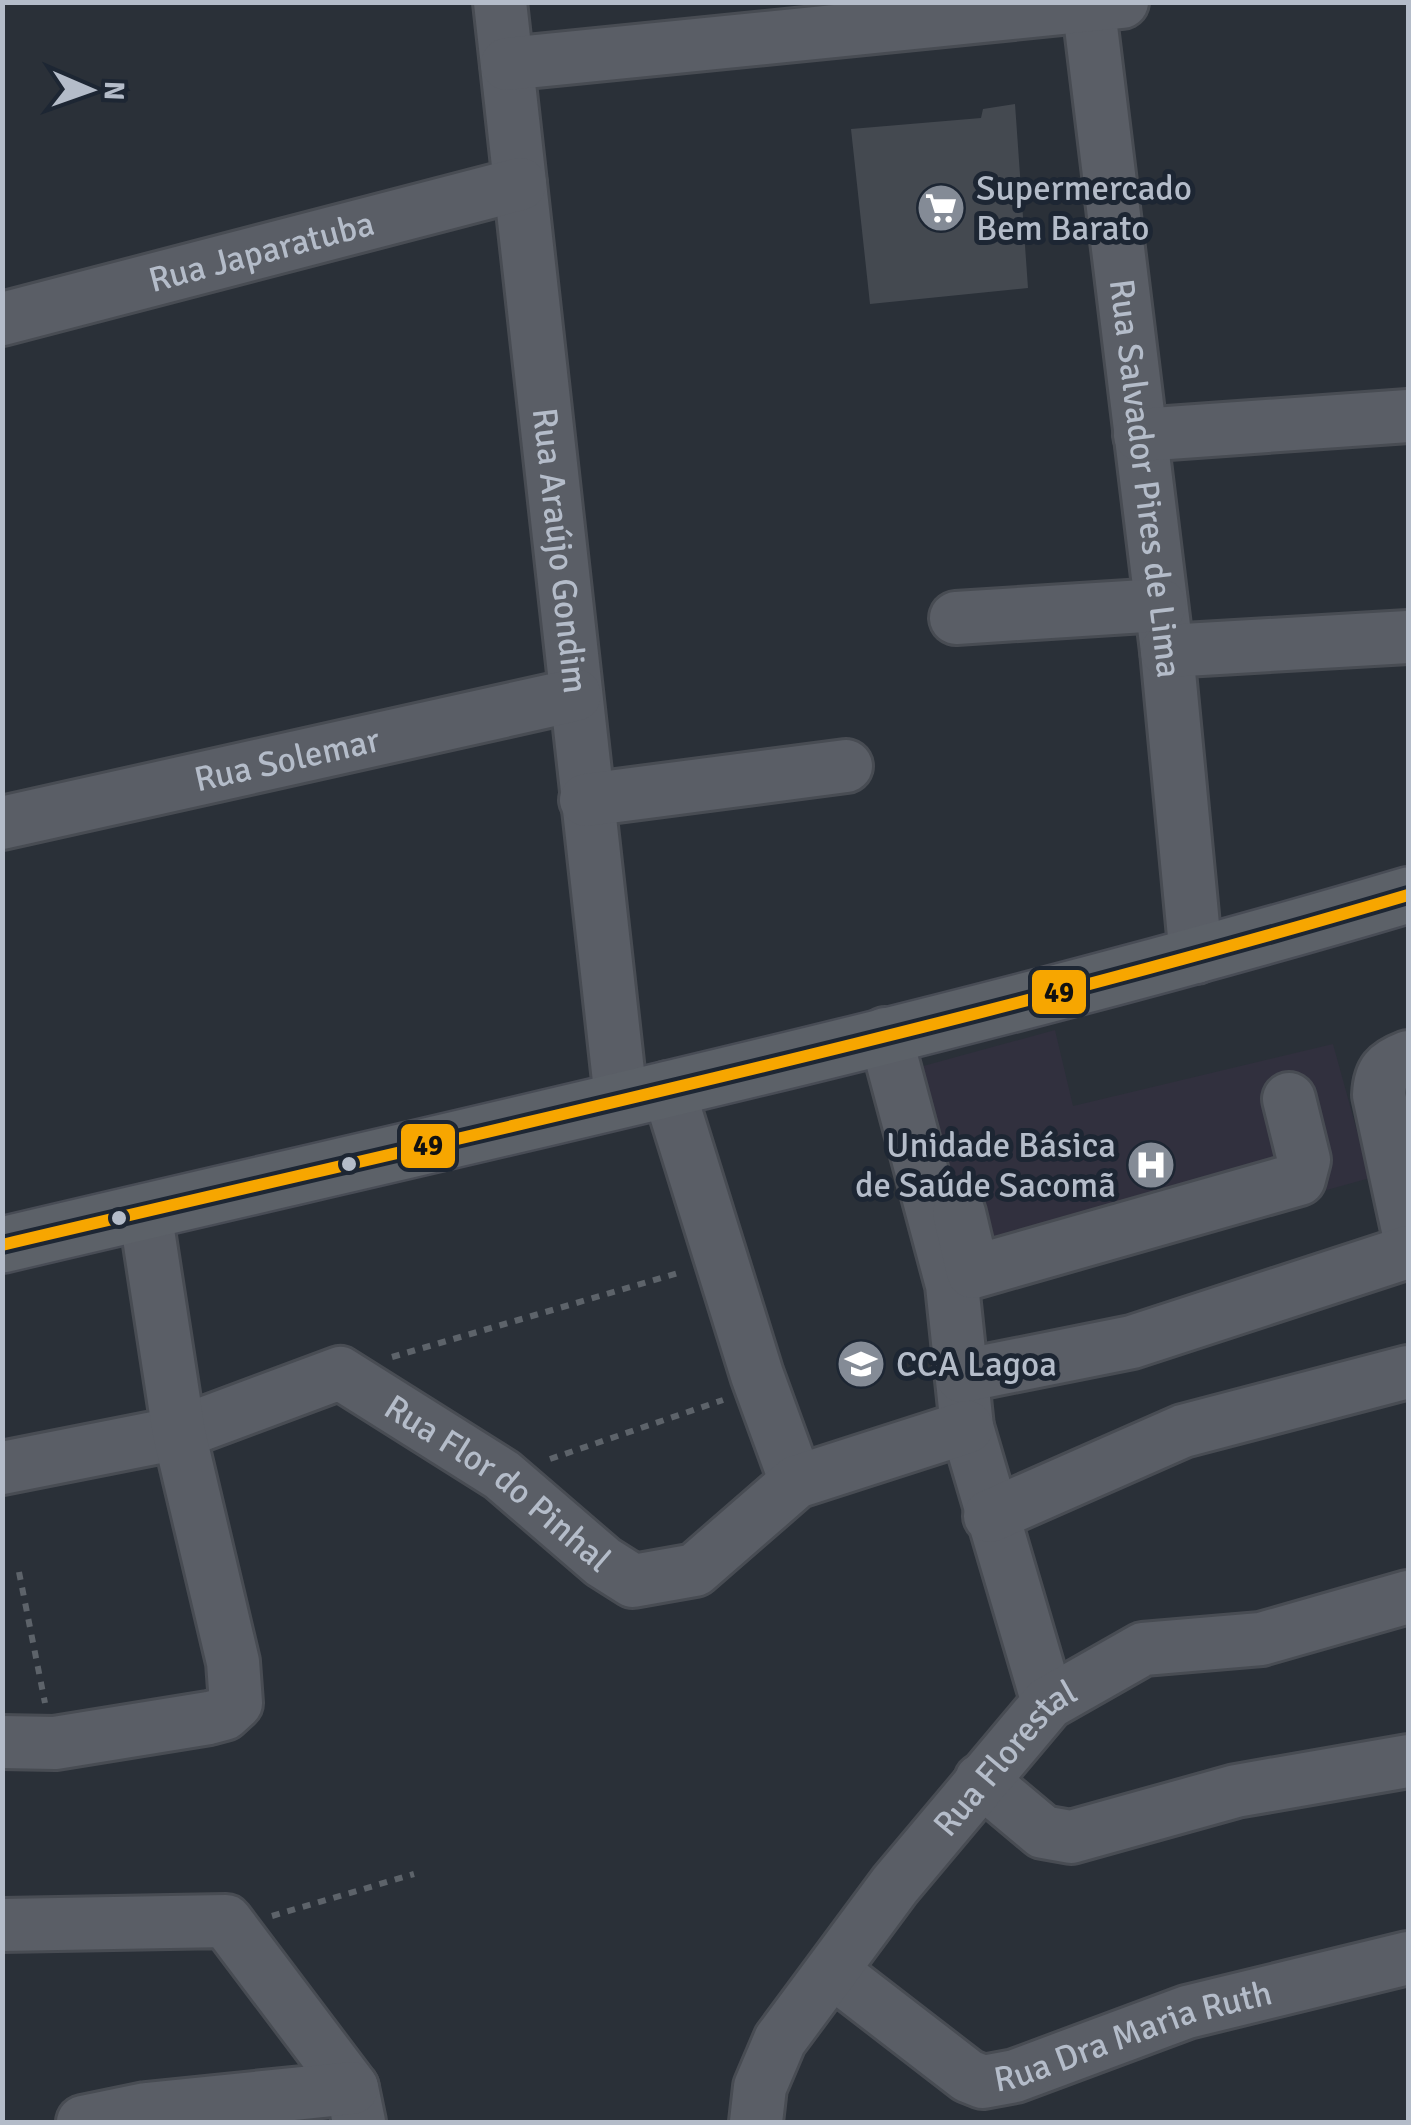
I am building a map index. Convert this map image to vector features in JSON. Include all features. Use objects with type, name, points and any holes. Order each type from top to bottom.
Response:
[{"type":"main road","points":[[2,1245],[644,1094],[1196,958],[1408,895]]},
{"type":"street","name":"Rua Araújo Gondim","points":[[500,2],[586,800],[644,1094],[722,1260],[796,1482]]},
{"type":"street","points":[[507,64],[1100,4]]},
{"type":"street","name":"Rua Salvador Pires de Lima","points":[[1100,4],[1140,435],[1164,628],[1196,958]]},
{"type":"street","name":"Rua Japaratuba","points":[[2,319],[520,184]]},
{"type":"street","points":[[1140,435],[1408,416]]},
{"type":"street","points":[[956,618],[1408,637]]},
{"type":"street","name":"Rua Solemar","points":[[2,822],[575,696]]},
{"type":"street","points":[[586,800],[846,766]]},
{"type":"street","points":[[899,1030],[974,1272],[1298,1179],[1304,1160],[1288,1100]]},
{"type":"street","points":[[899,1030],[952,1286],[967,1427],[1048,1703]]},
{"type":"street","points":[[1408,1057],[1387,1067],[1379,1080],[1379,1095],[1408,1230]]},
{"type":"street","points":[[2,1742],[55,1743],[224,1714],[236,1703],[234,1662],[178,1433],[145,1211]]},
{"type":"street","points":[[962,1376],[1132,1342],[1408,1252]]},
{"type":"street","points":[[2,1468],[178,1433],[340,1372]]},
{"type":"street","name":"Rua Flor do Pinhal","points":[[340,1372],[502,1476],[603,1562],[633,1581],[695,1570],[796,1482],[967,1427]]},
{"type":"street","points":[[990,1516],[1183,1431],[1408,1372]]},
{"type":"street","name":"Rua Florestal","points":[[756,2122],[760,2087],[780,2040],[895,1885],[1048,1703],[1143,1649],[1260,1639],[1408,1597]]},
{"type":"street","points":[[981,1780],[1043,1832],[1071,1837],[1236,1791],[1408,1760]]},
{"type":"street","points":[[2,1925],[226,1921],[356,2106]]},
{"type":"street","name":"Rua Dra Maria Ruth","points":[[832,1971],[968,2076],[983,2082],[1015,2076],[1187,2012],[1408,1958]]},
{"type":"street","points":[[83,2122],[146,2110],[356,2106]]},
{"type":"path","points":[[340,1372],[722,1260]]},
{"type":"path","points":[[502,1476],[762,1386]]},
{"type":"path","points":[[19,1572],[55,1743]]},
{"type":"path","points":[[226,1921],[280,1915],[414,1874]]},
{"type":"shaded area","name":"Unidade Básica de Saúde Sacomã","points":[[1055,1030],[1073,1106],[1333,1044],[1370,1178],[969,1289],[905,1071]]},
{"type":"building","name":"Supermercado Bem Barato","points":[[1015,104],[1028,288],[870,304],[851,129],[981,118],[983,109]]},
{"type":"transit line","name":"49","points":[[2,1245],[884,1037],[1408,895]]},
{"type":"place","name":"Supermercado Bem Barato","points":[[941,208]]},
{"type":"place","name":"Unidade Básica de Saúde Sacomã","points":[[1151,1165]]},
{"type":"place","name":"CCA Lagoa","points":[[861,1364]]}]
